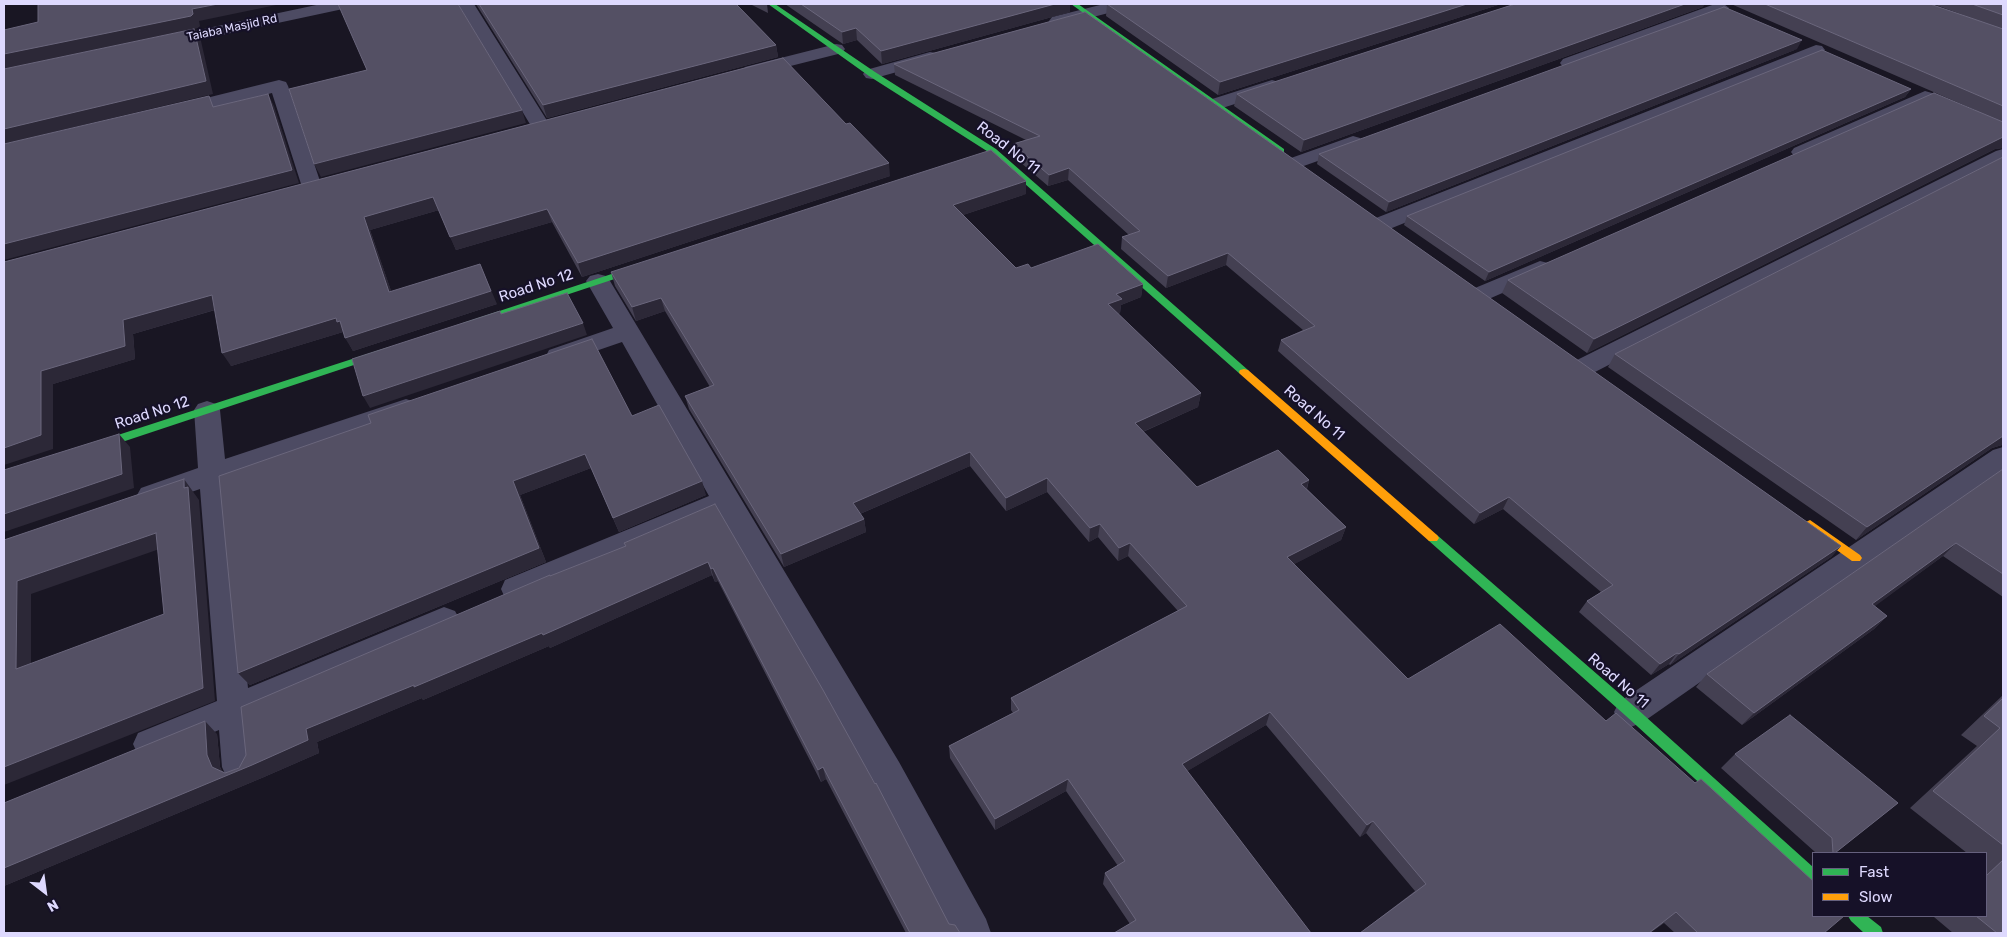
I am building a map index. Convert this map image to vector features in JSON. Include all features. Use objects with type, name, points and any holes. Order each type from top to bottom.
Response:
[{"type":"street","name":"Taiaba Masjid Rd","points":[[149,45],[343,4]]},
{"type":"street","points":[[466,4],[541,127]]},
{"type":"street","name":"Road No 11","points":[[771,4],[872,74],[993,151],[1631,712],[1812,876]]},
{"type":"street","points":[[1040,26],[1080,8],[1122,4]]},
{"type":"street","points":[[1555,68],[1716,6],[1738,16]]},
{"type":"street","points":[[1080,8],[1302,165],[1371,135]]},
{"type":"street","points":[[1790,38],[1835,58]]},
{"type":"street","points":[[732,76],[836,49]]},
{"type":"street","points":[[1384,223],[1816,50]]},
{"type":"street","points":[[872,74],[947,53]]},
{"type":"street","points":[[1216,104],[1290,80]]},
{"type":"street","points":[[156,116],[279,86],[312,187]]},
{"type":"street","points":[[1781,161],[1925,97]]},
{"type":"street","points":[[974,157],[993,151]]},
{"type":"street","points":[[1586,366],[2003,155]]},
{"type":"street","points":[[1483,294],[1556,261]]},
{"type":"street","name":"Road No 12","points":[[458,327],[654,262]]},
{"type":"street","points":[[598,281],[887,773],[972,933]]},
{"type":"street","points":[[533,364],[627,332]]},
{"type":"street","name":"Road No 12","points":[[78,453],[402,346]]},
{"type":"street","points":[[131,502],[429,400]]},
{"type":"street","points":[[207,410],[239,768]]},
{"type":"street","points":[[1631,712],[2003,457]]},
{"type":"street","points":[[123,755],[727,500]]},
{"type":"street","points":[[1800,518],[1856,558]]},
{"type":"street","points":[[1857,917],[1875,933]]},
{"type":"building","points":[[38,4],[218,4],[192,9],[193,14],[191,16],[4,54],[4,30],[38,22]]},
{"type":"building","points":[[338,4],[458,4],[522,110],[314,164],[289,89],[367,70]]},
{"type":"building","points":[[479,4],[736,4],[776,45],[543,105]]},
{"type":"building","points":[[801,4],[1055,4],[881,51],[856,28],[842,32]]},
{"type":"building","points":[[1107,4],[1467,4],[1220,82]]},
{"type":"building","points":[[1515,4],[1685,4],[1304,140],[1237,94]]},
{"type":"building","points":[[1765,4],[1930,4],[2003,29],[2003,106]]},
{"type":"building","points":[[1972,4],[2003,4],[2003,15]]},
{"type":"building","points":[[1724,7],[1802,40],[1389,202],[1319,154]]},
{"type":"building","points":[[1085,12],[1841,546],[1679,654],[1677,653],[1660,664],[1587,601],[1613,585],[1509,497],[1480,513],[1281,340],[1315,326],[1228,253],[1168,276],[1122,237],[1140,231],[1069,168],[1049,175],[1013,144],[1040,136],[894,64]]},
{"type":"building","points":[[194,29],[206,81],[4,129],[4,69]]},
{"type":"building","points":[[1822,50],[1911,89],[1489,272],[1407,216]]},
{"type":"building","points":[[783,58],[846,124],[850,123],[889,163],[578,263],[547,209],[450,237],[433,197],[364,217],[389,292],[480,264],[491,291],[345,338],[340,321],[337,322],[336,318],[222,353],[212,295],[123,320],[125,346],[41,371],[41,435],[4,448],[4,262]]},
{"type":"building","points":[[1934,93],[2003,122],[2003,137],[1594,339],[1508,280]]},
{"type":"building","points":[[268,94],[292,170],[4,244],[4,144],[209,96],[213,107]]},
{"type":"building","points":[[991,150],[1026,181],[953,205],[1016,268],[1028,264],[1031,268],[1098,244],[1143,284],[1116,294],[1122,299],[1108,304],[1201,393],[1135,423],[1197,487],[1278,450],[1309,480],[1301,484],[1346,527],[1287,557],[1408,679],[1500,624],[1606,721],[1616,713],[1695,783],[1701,779],[1812,880],[1812,917],[1843,917],[1824,933],[1698,933],[1676,912],[1649,933],[1360,933],[1426,884],[1373,821],[1367,825],[1270,712],[1182,764],[1311,933],[1114,933],[1136,920],[1105,873],[1125,861],[1068,779],[995,819],[949,746],[1019,710],[1011,698],[1187,606],[1130,543],[1119,548],[1100,524],[1090,528],[1047,478],[1006,498],[970,452],[853,503],[864,519],[781,554],[685,396],[714,385],[661,298],[632,307],[611,272]]},
{"type":"building","points":[[2003,157],[2003,436],[1867,527],[1615,354]]},
{"type":"building","points":[[567,293],[583,323],[363,396],[352,359],[500,311],[501,314]]},
{"type":"building","points":[[592,339],[632,416],[659,405],[702,481],[613,518],[585,454],[513,481],[539,548],[238,673],[219,476],[371,423],[368,415]]},
{"type":"building","points":[[119,434],[122,474],[4,514],[4,470]]},
{"type":"building","points":[[2003,469],[2003,574],[1956,543],[1872,604],[1887,616],[1754,713],[1707,674]]},
{"type":"building","points":[[184,479],[184,488],[188,487],[203,688],[4,767],[4,540]],"holes":[[[156,533],[164,614],[16,669],[17,581]]]},
{"type":"building","points":[[715,504],[876,783],[949,924],[955,925],[960,933],[910,933],[823,767],[818,770],[713,568],[711,569],[708,562],[543,635],[542,633],[414,687],[414,685],[306,729],[308,740],[4,868],[4,803],[205,721],[207,755],[212,767],[225,773],[239,768],[246,755],[241,707],[550,575],[626,546],[624,543]]},
{"type":"building","points":[[2003,698],[2003,845],[1933,791],[2000,728],[1984,716]]},
{"type":"building","points":[[1790,715],[1898,803],[1836,852],[1833,852],[1832,838],[1735,754]]},
{"type":"building","points":[[2003,860],[2003,933],[1997,933],[1977,917],[1987,917],[1987,875]]},
{"type":"traffic: fast","points":[[771,4],[872,74],[993,151],[1244,372]]},
{"type":"traffic: fast","points":[[1074,4],[1281,151]]},
{"type":"traffic: fast","points":[[466,325],[648,265]]},
{"type":"traffic: fast","points":[[88,449],[389,350]]},
{"type":"traffic: fast","points":[[1433,538],[1631,712],[1812,876]]},
{"type":"traffic: fast","points":[[1857,917],[1875,933]]},
{"type":"traffic: slow","points":[[1244,372],[1433,538]]},
{"type":"traffic: slow","points":[[1810,525],[1856,558]]}]
